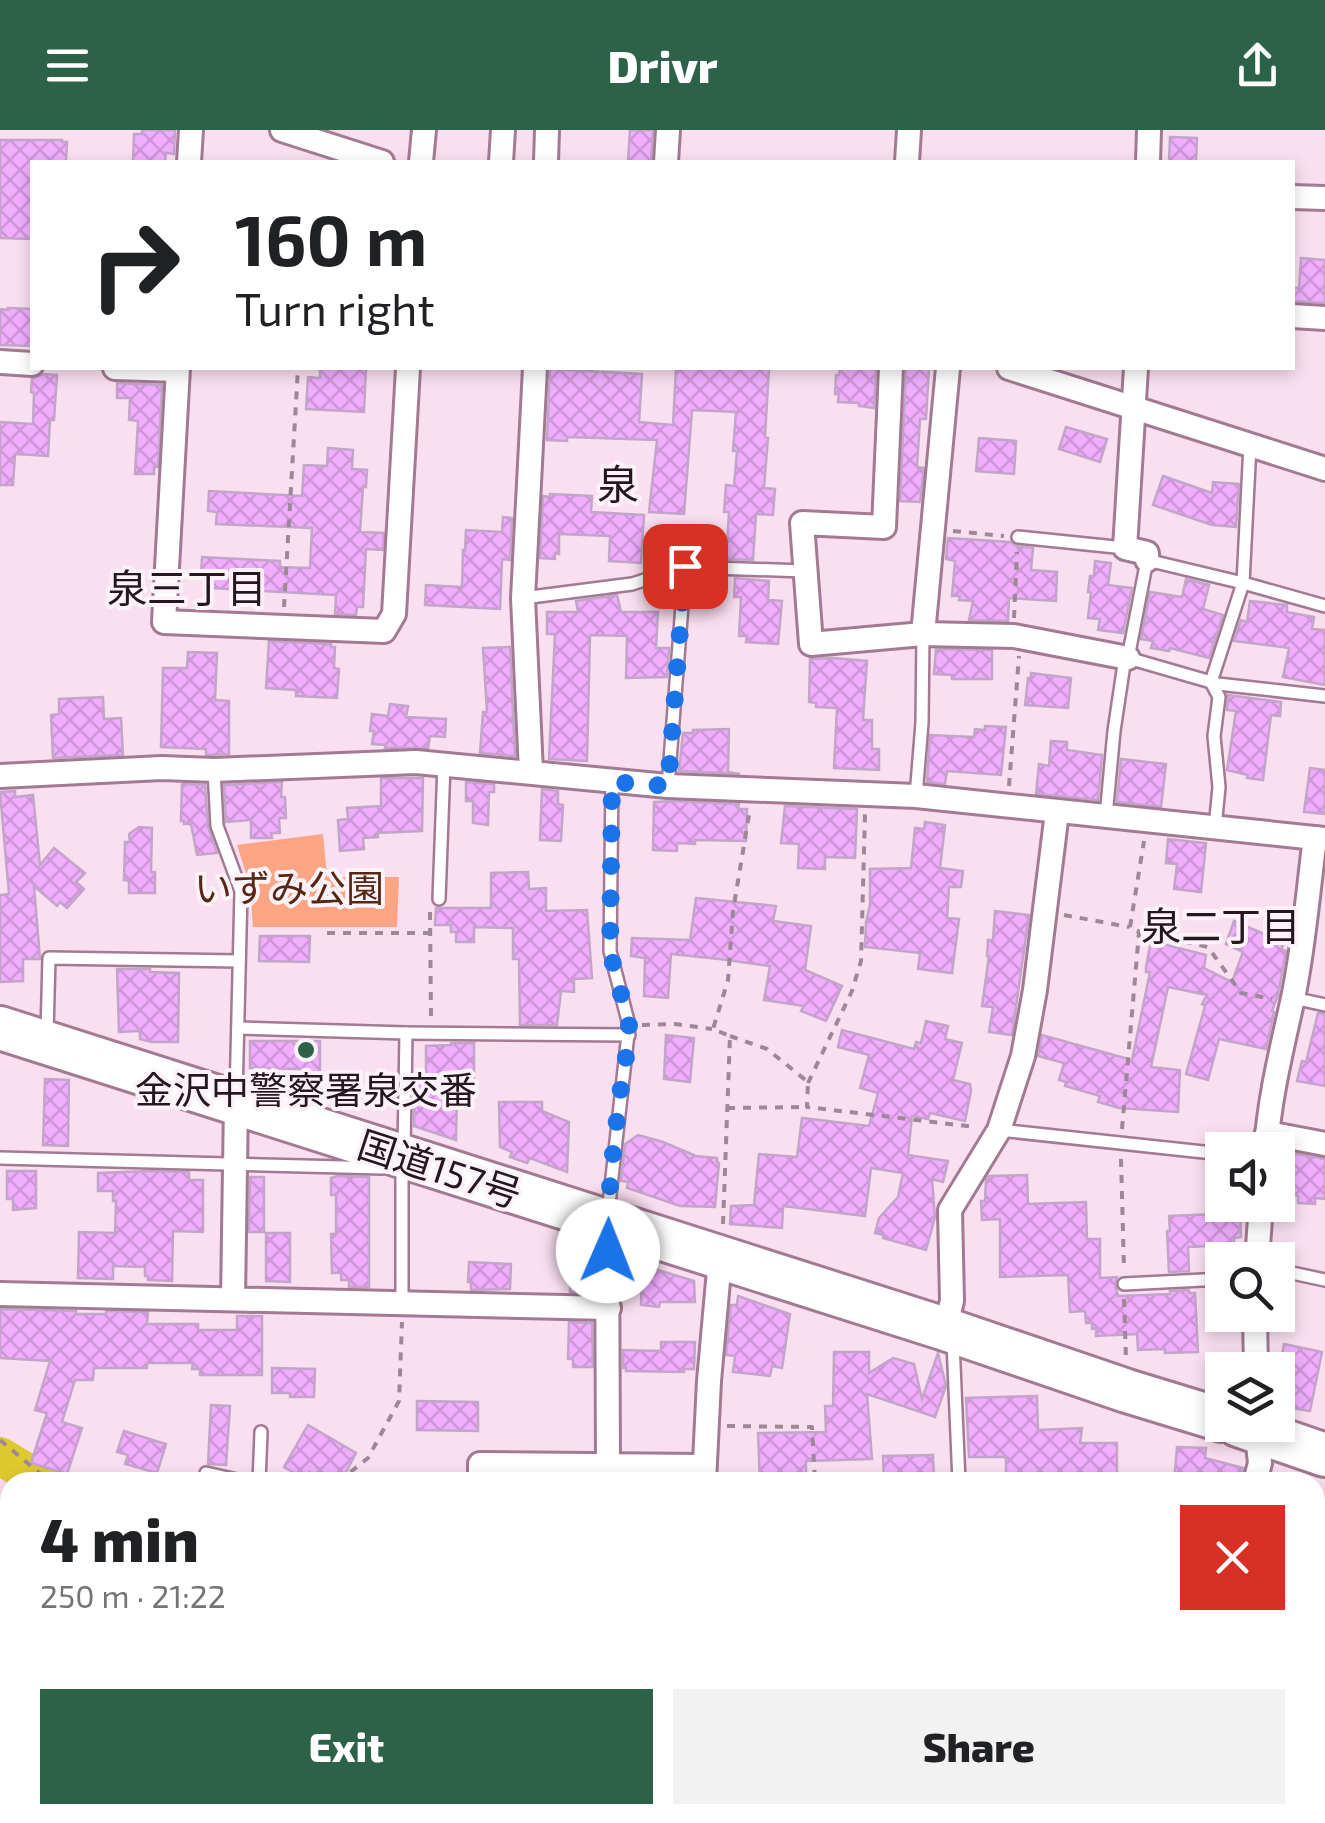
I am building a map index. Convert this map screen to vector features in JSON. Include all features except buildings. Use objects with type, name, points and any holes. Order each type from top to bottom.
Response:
[{"type":"highway","name":"国道157号","points":[[0,1028],[236,1103],[403,1162],[607,1222],[721,1246],[949,1330],[1205,1414]]},
{"type":"highway","name":"国道157号","points":[[1289,1442],[1325,1455]]},
{"type":"street","points":[[189,160],[190,130]]},
{"type":"street","points":[[282,130],[376,160]]},
{"type":"street","points":[[421,160],[424,130]]},
{"type":"street","points":[[501,160],[504,130]]},
{"type":"street","points":[[546,160],[548,130]]},
{"type":"street","points":[[666,160],[668,130]]},
{"type":"street","points":[[908,160],[909,130]]},
{"type":"street","points":[[1148,160],[1150,130]]},
{"type":"street","points":[[1295,197],[1325,198]]},
{"type":"street","points":[[1295,316],[1325,318]]},
{"type":"street","points":[[0,362],[30,364]]},
{"type":"street","points":[[178,370],[164,622],[384,631],[394,614],[408,370]]},
{"type":"street","points":[[531,772],[523,598],[535,370]]},
{"type":"street","points":[[891,370],[884,527],[802,523],[812,644],[923,634],[1014,636],[1128,658]]},
{"type":"street","points":[[923,634],[948,370]]},
{"type":"street","points":[[1016,370],[1325,470]]},
{"type":"street","points":[[1136,370],[1125,548],[1147,553],[1146,560]]},
{"type":"street","points":[[0,776],[416,762],[668,786],[916,796],[1320,839],[1268,1132]]},
{"type":"street","points":[[949,1330],[950,1210],[999,1130],[1023,1056],[1057,812]]},
{"type":"street","points":[[234,1299],[236,1103]]},
{"type":"street","points":[[1295,1142],[1325,1144]]},
{"type":"street","points":[[604,1472],[607,1222]]},
{"type":"street","points":[[704,1472],[721,1246]]},
{"type":"street","points":[[0,1294],[608,1308]]},
{"type":"street","points":[[1251,1442],[1260,1463],[1258,1472]]},
{"type":"street","points":[[480,1472],[480,1464],[579,1472]]},
{"type":"lane","points":[[1214,828],[1218,787],[1214,736],[1219,697],[1211,682],[1243,583],[1250,444]]},
{"type":"lane","points":[[1018,537],[1125,548]]},
{"type":"lane","points":[[1106,816],[1124,664],[1146,560],[1325,606]]},
{"type":"lane","points":[[523,598],[632,584],[685,566],[805,571]]},
{"type":"lane","points":[[668,786],[685,566]]},
{"type":"lane","points":[[916,796],[923,634]]},
{"type":"lane","points":[[1128,658],[1211,682],[1325,696]]},
{"type":"lane","points":[[439,899],[444,764]]},
{"type":"lane","points":[[214,770],[217,826],[241,892],[236,1103]]},
{"type":"lane","points":[[607,1222],[629,1030],[610,952],[612,782]]},
{"type":"lane","points":[[47,1043],[49,958],[239,961]]},
{"type":"lane","points":[[1292,1000],[1325,1006]]},
{"type":"lane","points":[[238,1028],[406,1033],[629,1030]]},
{"type":"lane","points":[[402,1303],[406,1033]]},
{"type":"lane","points":[[999,1130],[1205,1152]]},
{"type":"lane","points":[[0,1158],[403,1162]]},
{"type":"lane","points":[[1295,1274],[1325,1280]]},
{"type":"lane","points":[[1124,1284],[1205,1280]]},
{"type":"lane","points":[[949,1330],[958,1472]]},
{"type":"lane","points":[[259,1472],[261,1432]]},
{"type":"path","points":[[284,627],[298,370]]},
{"type":"path","points":[[713,1029],[728,980],[733,911],[753,790]]},
{"type":"path","points":[[807,1107],[808,1082],[852,991],[861,961],[865,794]]},
{"type":"path","points":[[1130,927],[1147,822]]},
{"type":"path","points":[[431,1033],[430,902],[439,899]]},
{"type":"path","points":[[1045,911],[1208,947],[1241,993],[1292,1000]]},
{"type":"path","points":[[327,932],[430,933]]},
{"type":"path","points":[[1127,1391],[1120,1143],[1139,932]]},
{"type":"path","points":[[629,1030],[675,1024],[713,1029],[767,1049],[808,1082]]},
{"type":"path","points":[[721,1246],[730,1036]]},
{"type":"path","points":[[727,1108],[807,1107],[999,1130]]},
{"type":"path","points":[[350,1472],[368,1458],[399,1400],[402,1303]]},
{"type":"path","points":[[706,1426],[812,1427],[814,1472]]},
{"type":"path","points":[[0,1440],[38,1472]]},
{"type":"green space","name":"いずみ公園","points":[[323,834],[327,877],[399,877],[397,927],[253,927],[250,886],[237,845]]},
{"type":"waterway","points":[[0,1456],[26,1472]]},
{"type":"place","name":"金沢中警察署泉交番","points":[[306,1050]]},
{"type":"district","name":"泉","points":[[618,483]]},
{"type":"district","name":"泉三丁目","points":[[187,587]]},
{"type":"district","name":"泉二丁目","points":[[1221,925]]},
{"type":"route","points":[[608,1251],[609,1190],[630,1034],[610,952],[612,782],[668,786],[685,566]]}]
